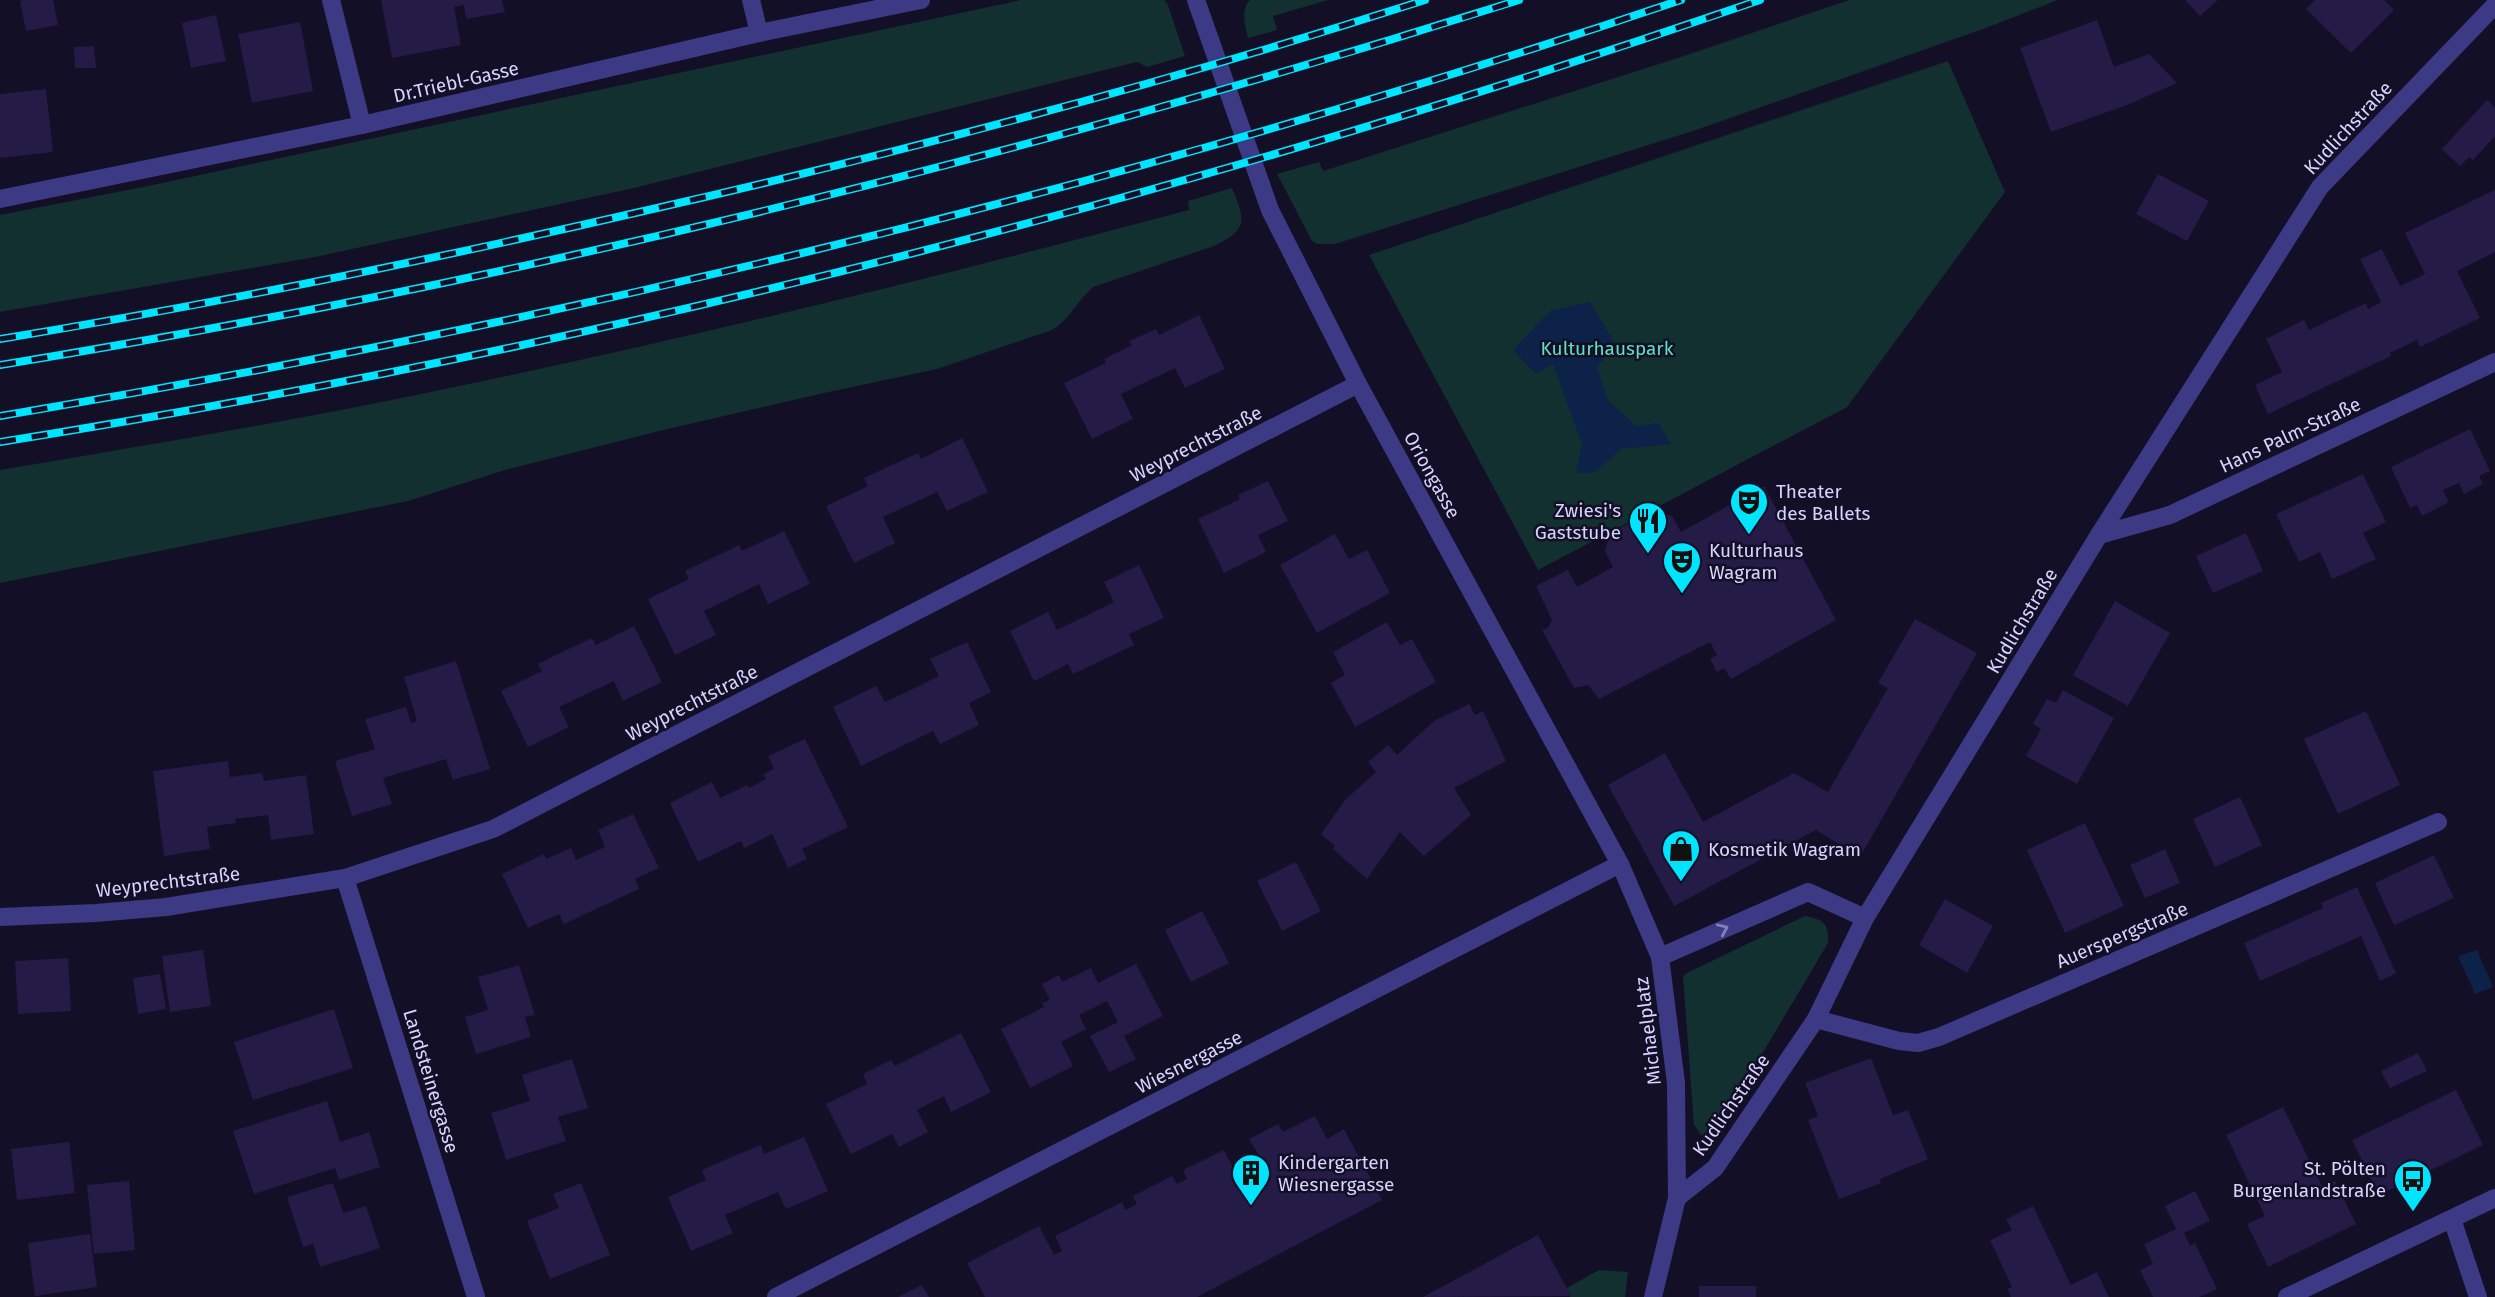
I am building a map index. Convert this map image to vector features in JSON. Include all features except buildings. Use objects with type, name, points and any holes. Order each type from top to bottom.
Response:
[{"type":"street","points":[[331,0],[362,125]]},
{"type":"street","points":[[751,0],[758,33]]},
{"type":"street","name":"Dr.Triebl-Gasse","points":[[0,200],[362,125],[758,33],[921,0]]},
{"type":"street","name":"Oriongasse","points":[[1196,0],[1270,210],[1358,384],[1620,864],[1660,957]]},
{"type":"street","name":"Kudlichstraße","points":[[1677,1198],[1715,1168],[1816,1019],[1865,918],[2099,535],[2320,187],[2495,5]]},
{"type":"street","name":"Hans Palm-Straße","points":[[2099,535],[2170,515],[2495,362]]},
{"type":"street","name":"Weyprechtstraße","points":[[0,917],[166,907],[345,878],[493,829],[1358,384]]},
{"type":"street","name":"Auerspergstraße","points":[[1816,1019],[1899,1041],[1918,1043],[1939,1037],[2438,822]]},
{"type":"street","name":"Wiesnergasse","points":[[776,1297],[1620,864]]},
{"type":"street","name":"Landsteinergasse","points":[[345,878],[476,1297]]},
{"type":"street","name":"Michaelplatz","points":[[1677,1198],[1676,1083],[1660,957],[1808,892],[1865,918]]},
{"type":"street","points":[[1653,1297],[1677,1198]]},
{"type":"street","points":[[2287,1297],[2495,1198]]},
{"type":"street","points":[[2452,1219],[2478,1297]]},
{"type":"green space","points":[[1021,0],[1164,0],[1185,56],[1147,67],[1137,62],[634,188],[315,257],[0,312],[0,215],[153,185]]},
{"type":"green space","points":[[1250,0],[1328,0],[1273,16],[1277,30],[1248,38],[1244,13]]},
{"type":"green space","points":[[1849,0],[2058,0],[1699,129],[1335,244],[1317,244],[1312,241],[1277,174],[1319,162],[1323,171],[1684,56]]},
{"type":"green space","name":"Kulturhauspark","points":[[1948,61],[2005,192],[1847,407],[1538,570],[1369,255]]},
{"type":"green space","points":[[1232,188],[1240,209],[1241,223],[1225,240],[1093,287],[1052,330],[937,369],[659,431],[505,470],[408,501],[0,583],[0,470],[348,409],[646,345],[918,280],[1189,210],[1188,201]]},
{"type":"green space","points":[[1805,916],[1824,924],[1828,932],[1828,943],[1714,1135],[1703,1137],[1694,1125],[1683,977]]},
{"type":"green space","points":[[1599,1270],[1628,1272],[1625,1297],[1569,1297],[1571,1296],[1567,1288]]},
{"type":"water","points":[[1590,302],[1615,344],[1597,367],[1608,400],[1636,426],[1658,423],[1671,444],[1621,449],[1594,473],[1576,473],[1582,444],[1553,364],[1536,374],[1513,350],[1550,311]]},
{"type":"water","points":[[2477,950],[2493,987],[2475,994],[2458,956]]},
{"type":"railway","points":[[0,339],[330,279],[576,227],[754,185],[947,138],[1139,86],[1425,0]]},
{"type":"railway","points":[[0,365],[385,295],[766,210],[956,163],[1144,112],[1519,0]]},
{"type":"railway","points":[[0,416],[426,337],[849,242],[1059,188],[1267,130],[1475,67],[1681,0]]},
{"type":"railway","points":[[0,442],[224,404],[447,361],[669,313],[889,259],[1109,201],[1327,139],[1760,0]]},
{"type":"place","name":"Theater des Ballets","points":[[1749,536]]},
{"type":"place","name":"Zwiesi's Gaststube","points":[[1648,555]]},
{"type":"place","name":"Kulturhaus Wagram","points":[[1682,595]]},
{"type":"place","name":"Kosmetik Wagram","points":[[1681,883]]},
{"type":"place","name":"Kindergarten Wiesnergasse","points":[[1251,1207]]},
{"type":"place","name":"St. Pölten Burgenlandstraße","points":[[2413,1213]]}]
